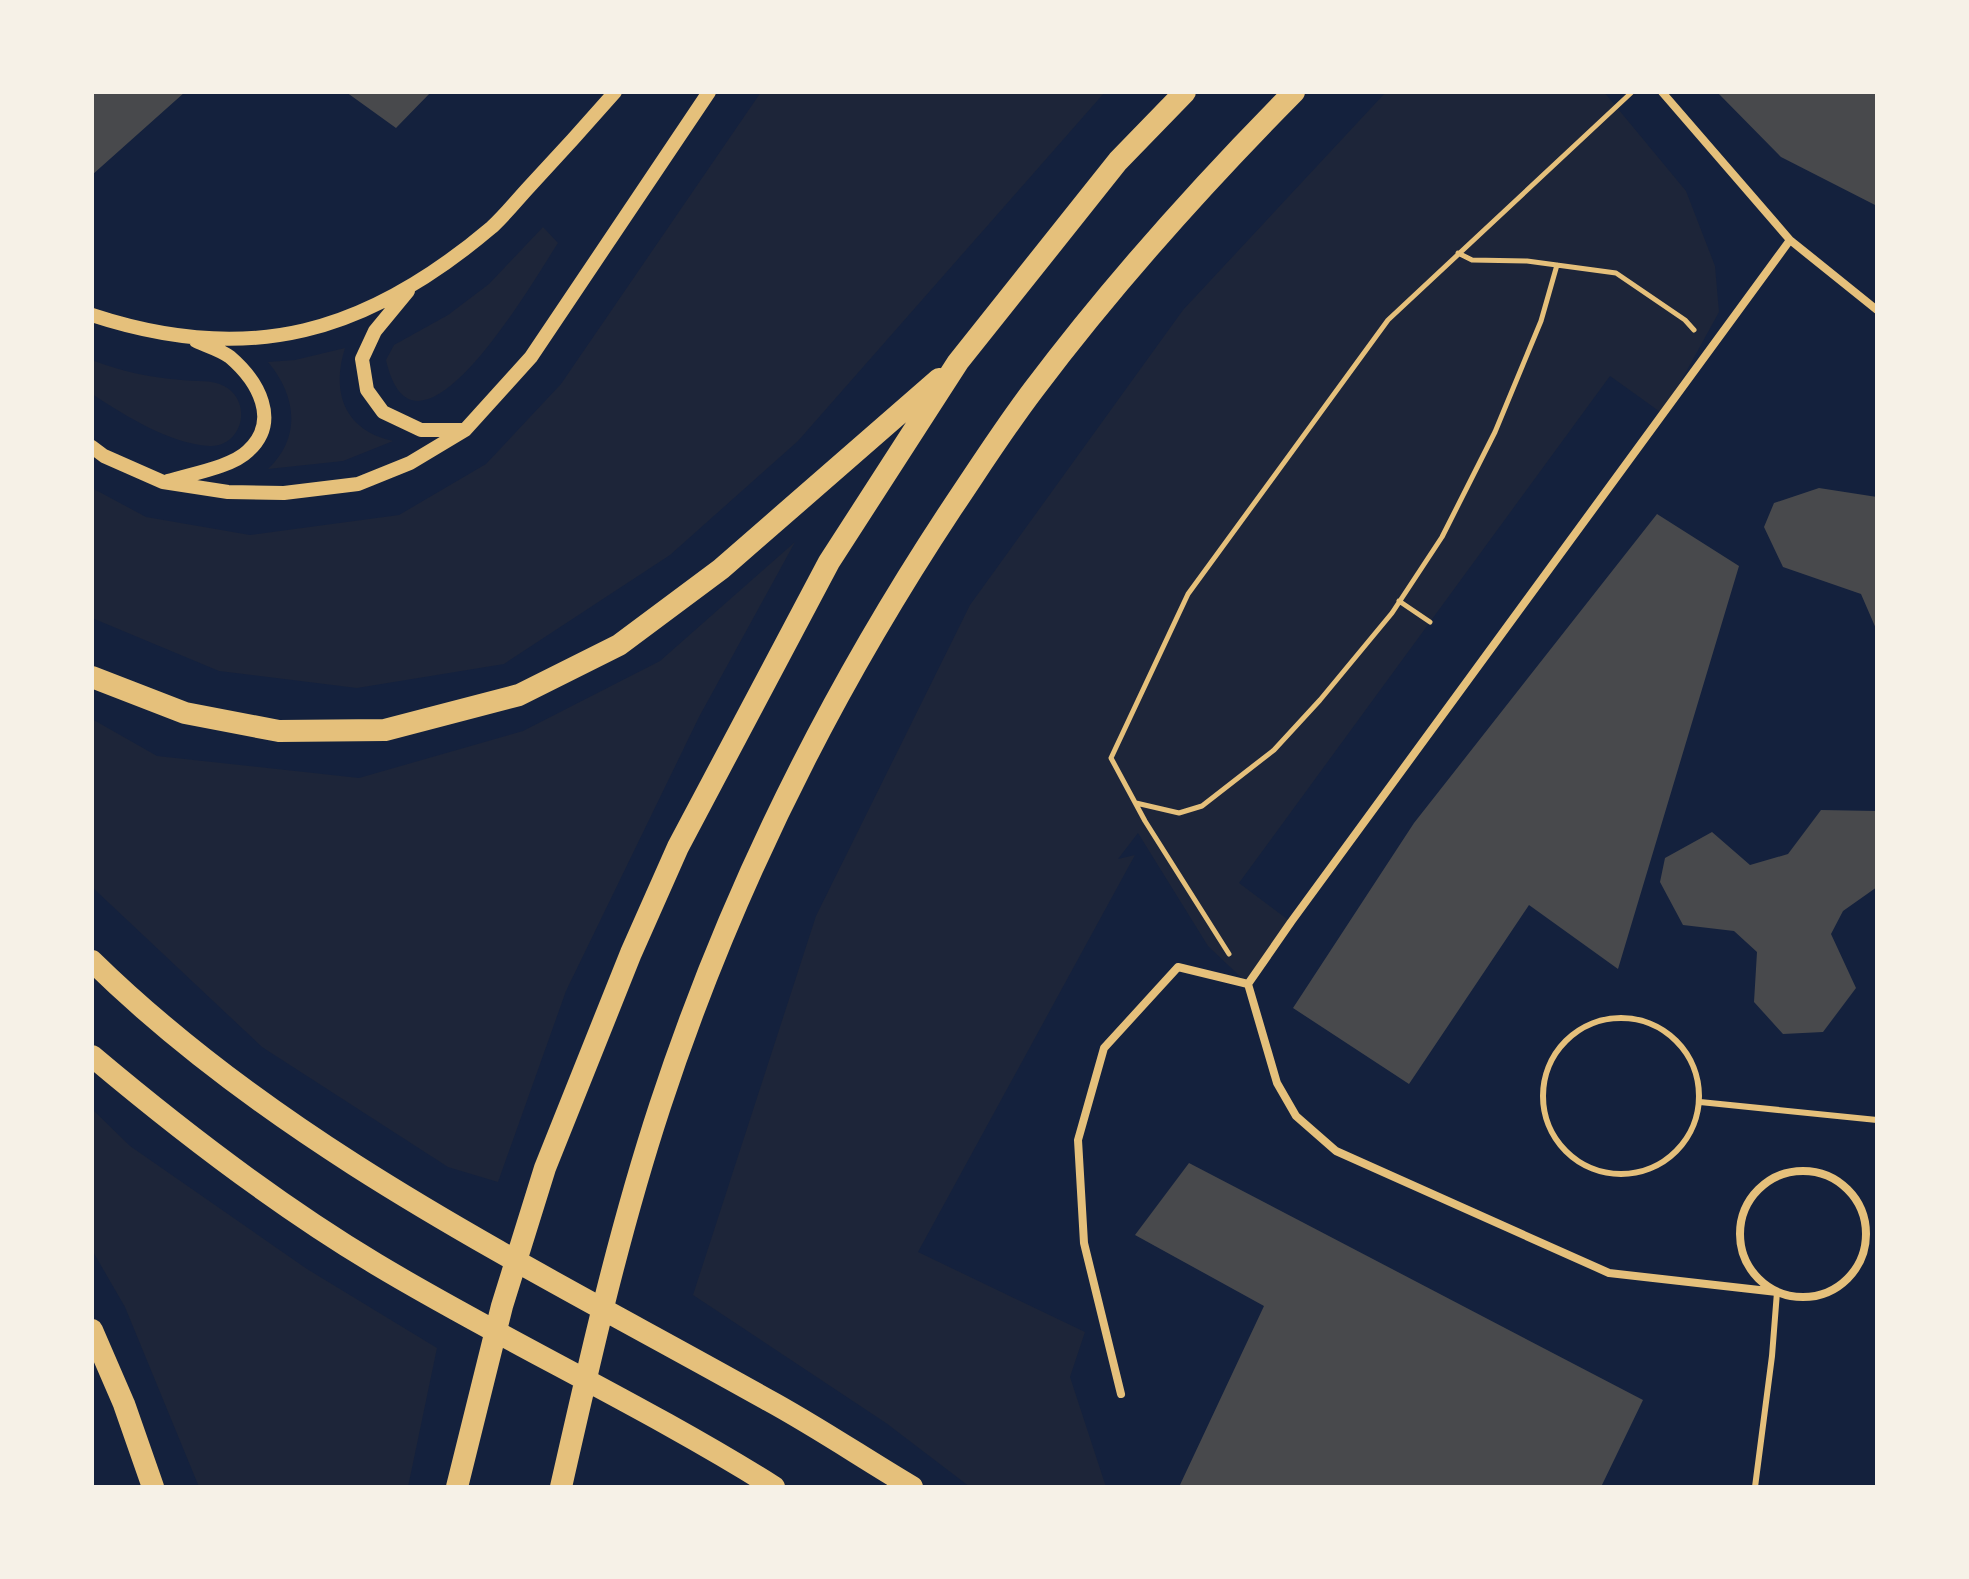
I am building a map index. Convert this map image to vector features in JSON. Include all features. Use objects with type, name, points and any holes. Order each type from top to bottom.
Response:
[{"type":"highway","points":[[460,1476],[502,1306],[545,1168],[631,953],[678,847],[829,562],[958,362],[1118,161],[1185,92]]},
{"type":"highway","points":[[561,1487],[624,1223],[661,1104],[704,984],[758,854],[818,730],[899,588],[1034,389],[1173,222],[1294,92]]},
{"type":"highway","points":[[92,677],[185,713],[279,731],[385,730],[519,695],[619,645],[721,569],[958,362]]},
{"type":"highway","points":[[92,961],[199,1054],[294,1125],[386,1185],[770,1401],[912,1487]]},
{"type":"highway","points":[[92,1056],[163,1116],[375,1263],[774,1487]]},
{"type":"highway","points":[[92,1330],[124,1404],[153,1487]]},
{"type":"street","points":[[92,315],[137,329],[189,338],[258,340],[314,329],[363,311],[416,282],[494,225],[615,92]]},
{"type":"street","points":[[92,447],[104,456],[163,482],[228,492],[270,493],[358,484],[410,463],[465,430],[531,357],[709,92]]},
{"type":"street","points":[[1662,92],[1790,240],[1877,310]]},
{"type":"street","points":[[1248,984],[1790,240]]},
{"type":"street","points":[[416,282],[375,331],[362,359],[367,390],[383,412],[421,430],[465,430]]},
{"type":"street","points":[[163,482],[222,465],[247,453],[262,434],[266,412],[257,385],[228,355],[189,338]]},
{"type":"street","points":[[1121,1394],[1084,1243],[1078,1140],[1104,1048],[1178,967],[1248,984]]},
{"type":"street","points":[[1248,984],[1277,1083],[1296,1116],[1336,1151],[1609,1273],[1802,1297],[1822,1294],[1840,1285],[1854,1271],[1864,1252],[1867,1232],[1863,1212],[1852,1194],[1837,1180],[1817,1172],[1796,1171],[1776,1177],[1758,1189],[1746,1207],[1740,1227],[1741,1248],[1750,1268],[1777,1292]]},
{"type":"lane","points":[[1615,1017],[1642,1019],[1666,1031],[1686,1050],[1697,1075],[1700,1102],[1693,1126],[1680,1147],[1661,1163],[1638,1173],[1613,1174],[1589,1168],[1568,1155],[1552,1136],[1543,1113],[1542,1088],[1550,1062],[1565,1039],[1588,1024],[1615,1017]]},
{"type":"lane","points":[[1700,1102],[1877,1120]]},
{"type":"lane","points":[[1755,1487],[1777,1292]]},
{"type":"path","points":[[1248,984],[1111,758],[1188,594],[1388,320],[1632,92]]},
{"type":"path","points":[[1458,253],[1472,260],[1527,261],[1616,273],[1685,320],[1711,348]]},
{"type":"path","points":[[1135,802],[1179,813],[1202,806],[1274,750],[1320,700],[1399,601],[1442,537],[1495,432],[1541,321],[1557,265]]},
{"type":"path","points":[[1399,601],[1430,622]]},
{"type":"shaded area","points":[[761,92],[1105,92],[798,441],[670,555],[504,664],[357,688],[219,671],[92,618],[92,488],[146,517],[250,535],[399,515],[486,464],[561,384]]},
{"type":"shaded area","points":[[1386,92],[1604,92],[1686,191],[1715,266],[1719,312],[1663,414],[1610,376],[1239,883],[1291,922],[1248,984],[1208,946],[1138,833],[1118,859],[1135,855],[918,1252],[1085,1332],[1070,1377],[1106,1487],[970,1487],[886,1423],[693,1295],[816,916],[970,605],[1183,310]]},
{"type":"shaded area","points":[[543,227],[558,243],[526,294],[474,363],[447,388],[422,401],[401,393],[386,360],[394,345],[448,315],[489,284]]},
{"type":"shaded area","points":[[345,348],[340,380],[345,407],[363,428],[393,441],[343,461],[268,469],[286,443],[291,416],[285,388],[268,362],[295,360]]},
{"type":"shaded area","points":[[92,360],[148,376],[224,386],[239,402],[240,423],[236,432],[220,445],[209,446],[178,440],[148,427],[92,394]]},
{"type":"shaded area","points":[[795,542],[699,717],[566,991],[498,1182],[448,1167],[262,1047],[92,887],[92,719],[157,756],[359,778],[523,731],[660,661]]},
{"type":"shaded area","points":[[92,1109],[130,1146],[307,1269],[437,1348],[408,1487],[199,1487],[125,1307],[92,1250]]},
{"type":"building","points":[[92,92],[185,92],[92,175]]},
{"type":"building","points":[[346,92],[431,92],[396,128]]},
{"type":"building","points":[[1717,92],[1877,92],[1877,206],[1781,157]]},
{"type":"building","points":[[1819,488],[1877,497],[1877,631],[1861,594],[1783,567],[1764,527],[1774,503]]},
{"type":"building","points":[[1657,514],[1739,566],[1618,969],[1529,905],[1409,1084],[1293,1008],[1414,823]]},
{"type":"building","points":[[1821,810],[1877,811],[1877,887],[1843,911],[1831,934],[1856,988],[1823,1032],[1783,1034],[1754,1002],[1757,952],[1734,931],[1683,925],[1660,882],[1665,858],[1712,832],[1750,865],[1788,854]]},
{"type":"building","points":[[1189,1163],[1643,1400],[1601,1487],[1179,1487],[1264,1306],[1135,1235]]}]
